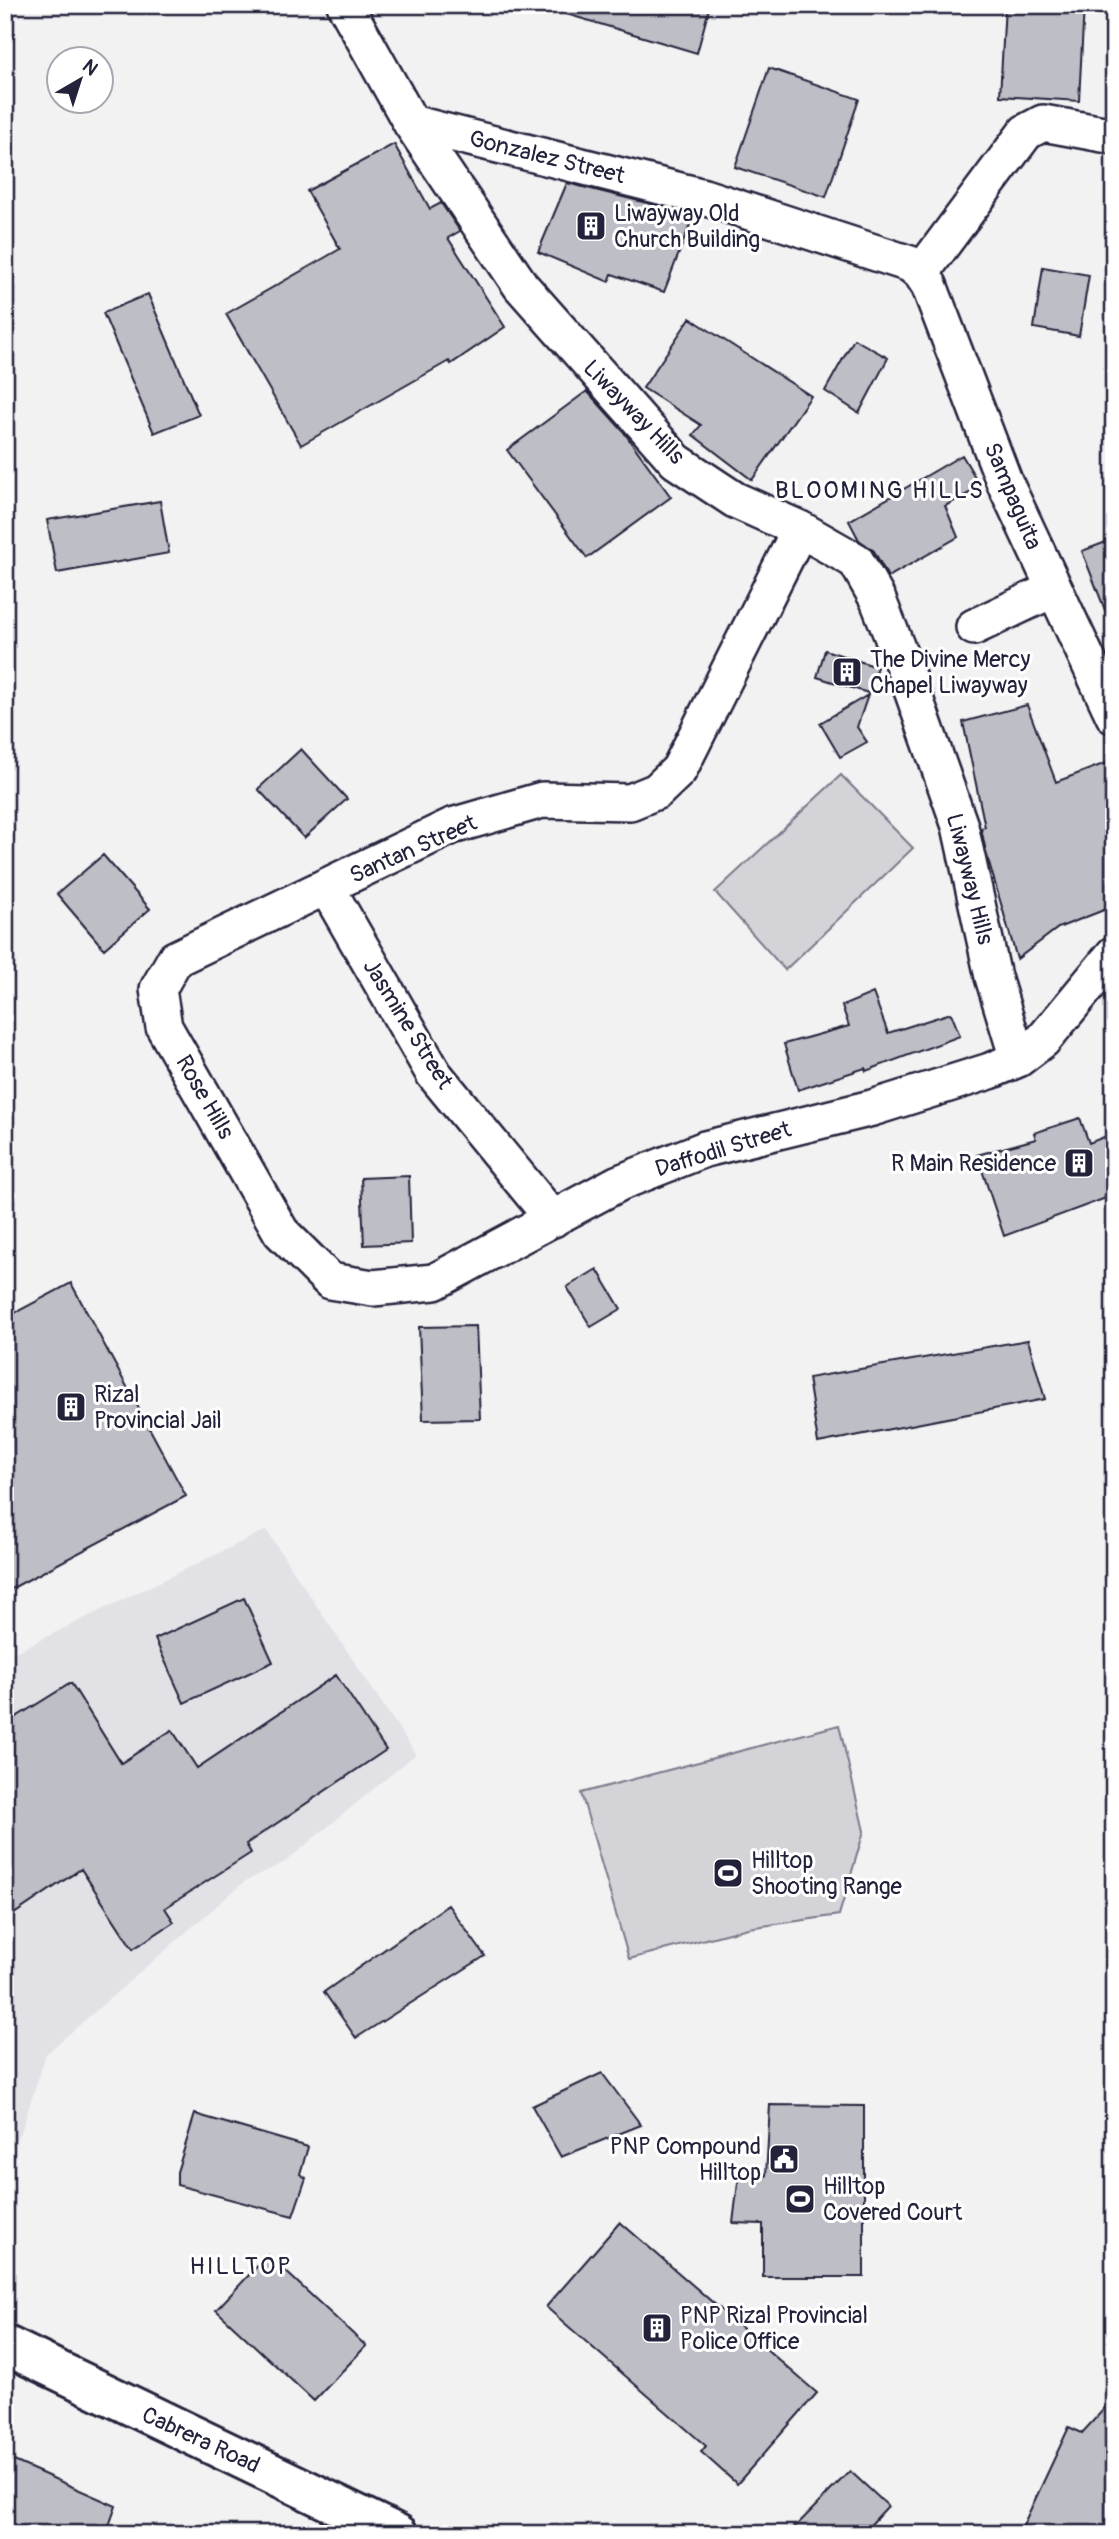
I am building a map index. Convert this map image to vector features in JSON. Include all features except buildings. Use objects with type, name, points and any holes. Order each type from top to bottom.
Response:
[{"type":"main road","name":"Cabrera Road","points":[[5,2345],[398,2534]]},
{"type":"street","name":"Liwayway Hills","points":[[345,5],[411,123],[521,286],[676,461],[735,500],[800,529],[856,561],[878,600],[960,826],[993,978],[1018,1059]]},
{"type":"street","name":"Gonzalez Street","points":[[411,123],[704,197],[910,264],[921,273]]},
{"type":"street","points":[[921,273],[1026,132],[1043,123],[1114,136]]},
{"type":"street","name":"Sampaguita","points":[[921,273],[929,285],[1004,481],[1114,716]]},
{"type":"street","name":"Santan Street","points":[[176,959],[452,826],[542,800],[630,802],[657,791],[679,770],[800,529]]},
{"type":"street","points":[[974,627],[1054,589]]},
{"type":"street","name":"Jasmine Street","points":[[327,888],[434,1073],[553,1219]]},
{"type":"street","name":"Daffodil Street","points":[[281,1232],[330,1281],[373,1288],[434,1282],[619,1183],[705,1149],[872,1108],[990,1071],[1018,1059],[1043,1040],[1114,954]]},
{"type":"street","name":"Rose Hills","points":[[176,959],[158,989],[164,1027],[281,1232]]},
{"type":"shaded area","points":[[841,775],[913,848],[785,970],[715,892]]},
{"type":"shaded area","points":[[266,1530],[416,1754],[285,1862],[244,1882],[46,2054],[22,2129],[5,2158],[5,1657]]},
{"type":"shaded area","name":"Hilltop Shooting Range","points":[[839,1725],[864,1831],[839,1915],[748,1928],[629,1959],[581,1793]]},
{"type":"place","name":"Liwayway Old Church Building","points":[[591,226]]},
{"type":"place","name":"The Divine Mercy Chapel Liwayway","points":[[847,672]]},
{"type":"place","name":"R Main Residence","points":[[1079,1163]]},
{"type":"place","name":"Rizal Provincial Jail","points":[[71,1407]]},
{"type":"place","name":"Hilltop Shooting Range","points":[[728,1873]]},
{"type":"place","name":"PNP Compound Hilltop","points":[[784,2159]]},
{"type":"place","name":"Hilltop Covered Court","points":[[800,2199]]},
{"type":"place","name":"PNP Rizal Provincial Police Office","points":[[657,2328]]},
{"type":"district","name":"BLOOMING HILLS","points":[[880,490]]},
{"type":"district","name":"HILLTOP","points":[[241,2266]]}]
